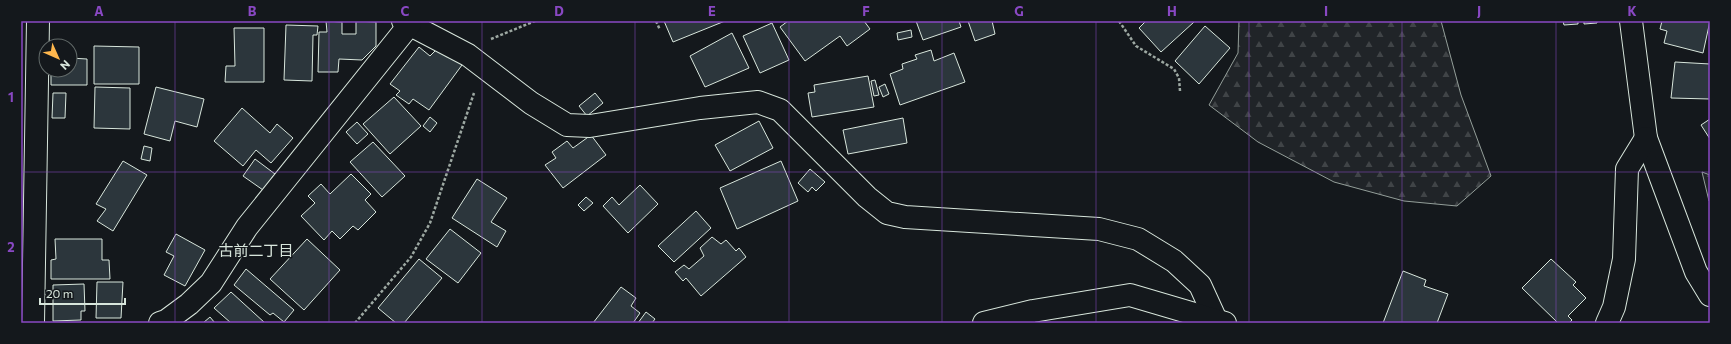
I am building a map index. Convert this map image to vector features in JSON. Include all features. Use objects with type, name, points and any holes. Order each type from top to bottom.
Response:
[{"type":"street","points":[[33,323],[38,21]]},
{"type":"street","points":[[1631,21],[1646,138],[1696,272],[1710,295]]},
{"type":"street","points":[[160,323],[166,321],[189,304],[211,283],[247,226],[406,22],[461,52],[483,66],[530,103],[567,125],[590,126],[700,108],[758,102],[780,110],[867,197],[886,213],[905,217],[1099,229],[1138,238],[1174,261],[1200,285],[1221,321]]},
{"type":"street","points":[[1606,323],[1614,307],[1624,259],[1628,169],[1646,138]]},
{"type":"street","points":[[984,323],[1033,310],[1130,295],[1221,321]]},
{"type":"path","points":[[461,52],[535,21]]},
{"type":"path","points":[[656,21],[660,30]]},
{"type":"path","points":[[1119,21],[1136,46],[1174,69],[1179,78],[1180,91]]},
{"type":"path","points":[[355,323],[411,257],[430,223],[483,66]]},
{"type":"green space","points":[[1239,21],[1441,21],[1461,95],[1491,176],[1457,206],[1404,201],[1334,182],[1258,142],[1209,105],[1238,53]]},
{"type":"green space","points":[[1702,172],[1710,175],[1710,202],[1709,201]]},
{"type":"building","points":[[326,21],[342,22],[342,34],[356,34],[356,21],[376,22],[376,46],[362,60],[339,59],[338,72],[318,72],[319,32],[327,32]]},
{"type":"building","points":[[664,21],[725,21],[673,42]]},
{"type":"building","points":[[788,21],[864,21],[870,29],[847,46],[840,36],[805,61],[780,27]]},
{"type":"building","points":[[916,21],[959,21],[961,27],[923,40]]},
{"type":"building","points":[[968,21],[992,21],[995,34],[975,41]]},
{"type":"building","points":[[1146,21],[1194,22],[1161,52],[1139,28]]},
{"type":"building","points":[[1563,21],[1578,21],[1578,24],[1564,25]]},
{"type":"building","points":[[1584,21],[1597,21],[1597,23],[1584,24]]},
{"type":"building","points":[[1662,21],[1710,21],[1703,53],[1664,43],[1667,31],[1660,29]]},
{"type":"building","points":[[772,23],[789,60],[760,73],[743,36]]},
{"type":"building","points":[[286,25],[318,26],[317,35],[313,35],[312,81],[284,80]]},
{"type":"building","points":[[1205,26],[1230,48],[1199,84],[1175,61]]},
{"type":"building","points":[[234,28],[264,28],[264,82],[225,82],[226,66],[235,66]]},
{"type":"building","points":[[911,30],[912,37],[898,40],[897,33]]},
{"type":"building","points":[[732,33],[749,68],[705,87],[690,56]]},
{"type":"building","points":[[94,46],[139,47],[139,84],[94,84]]},
{"type":"building","points":[[419,47],[430,56],[437,49],[447,57],[450,55],[462,65],[429,110],[413,99],[409,104],[396,95],[400,91],[390,84]]},
{"type":"building","points":[[931,50],[934,61],[954,53],[965,82],[900,105],[890,74],[903,69],[902,64],[917,59],[915,55]]},
{"type":"building","points":[[78,58],[87,59],[87,85],[51,85],[51,78],[78,78]]},
{"type":"building","points":[[1675,62],[1710,64],[1710,99],[1671,98]]},
{"type":"building","points":[[868,76],[874,107],[812,117],[808,93],[815,92],[814,85]]},
{"type":"building","points":[[875,80],[879,95],[874,96],[871,81]]},
{"type":"building","points":[[885,84],[889,94],[883,97],[879,87]]},
{"type":"building","points":[[95,87],[130,88],[130,129],[94,128]]},
{"type":"building","points":[[156,87],[204,99],[197,127],[175,121],[170,141],[144,134]]},
{"type":"building","points":[[53,93],[66,93],[65,118],[52,118]]},
{"type":"building","points":[[595,93],[603,103],[587,116],[579,106]]},
{"type":"building","points":[[394,97],[421,126],[390,154],[363,124]]},
{"type":"building","points":[[242,108],[270,133],[277,124],[293,138],[271,163],[256,150],[243,166],[214,141]]},
{"type":"building","points":[[430,117],[437,123],[430,132],[423,126]]},
{"type":"building","points":[[903,118],[907,143],[848,154],[843,130]]},
{"type":"building","points":[[1710,119],[1710,139],[1701,125]]},
{"type":"building","points":[[759,121],[773,148],[730,171],[715,145]]},
{"type":"building","points":[[357,122],[368,134],[357,144],[346,132]]},
{"type":"building","points":[[591,135],[606,155],[563,188],[545,165],[556,158],[552,152],[567,141],[573,148]]},
{"type":"building","points":[[373,142],[405,176],[382,197],[350,162]]},
{"type":"building","points":[[144,146],[152,148],[150,161],[141,159]]},
{"type":"building","points":[[255,159],[275,174],[263,190],[243,176]]},
{"type":"building","points":[[123,161],[147,175],[113,231],[97,221],[106,209],[96,204]]},
{"type":"building","points":[[781,161],[798,201],[737,229],[720,188]]},
{"type":"building","points":[[810,169],[825,182],[816,191],[812,187],[808,192],[798,183]]},
{"type":"building","points":[[351,174],[371,194],[365,200],[376,212],[358,230],[353,226],[340,239],[332,231],[324,240],[301,216],[315,203],[308,196],[321,184],[330,194]]},
{"type":"building","points":[[477,179],[507,198],[491,222],[506,231],[497,247],[452,218]]},
{"type":"building","points":[[640,185],[658,204],[628,233],[603,206],[612,197],[619,205]]},
{"type":"building","points":[[586,197],[593,203],[584,211],[578,205]]},
{"type":"building","points":[[696,211],[711,228],[674,262],[658,246]]},
{"type":"building","points":[[450,229],[481,253],[458,283],[426,259]]},
{"type":"building","points":[[176,234],[205,250],[185,286],[164,275],[174,256],[166,252]]},
{"type":"building","points":[[712,237],[721,244],[726,240],[736,251],[739,248],[746,257],[701,296],[686,278],[683,281],[675,272],[684,265],[689,269],[704,256],[700,248]]},
{"type":"building","points":[[55,239],[102,239],[102,260],[109,260],[110,279],[51,279],[51,260],[56,259]]},
{"type":"building","points":[[307,239],[340,270],[304,310],[270,279]]},
{"type":"building","points":[[419,259],[442,278],[404,323],[396,323],[378,308]]},
{"type":"building","points":[[1551,259],[1576,282],[1573,285],[1586,298],[1568,316],[1572,320],[1569,323],[1558,323],[1522,288]]},
{"type":"building","points":[[246,269],[294,310],[284,322],[273,313],[270,315],[234,285]]},
{"type":"building","points":[[1403,271],[1426,280],[1424,286],[1448,294],[1437,323],[1383,323]]},
{"type":"building","points":[[97,282],[123,282],[121,318],[96,318]]},
{"type":"building","points":[[84,284],[85,311],[81,311],[81,320],[53,321],[53,285]]},
{"type":"building","points":[[621,287],[636,298],[631,306],[640,313],[633,323],[593,323]]},
{"type":"building","points":[[231,292],[265,323],[231,323],[214,308]]},
{"type":"building","points":[[646,312],[655,319],[652,323],[638,323]]},
{"type":"building","points":[[210,317],[215,323],[203,323]]},
{"type":"district","name":"古前二丁目","points":[[256,250]]}]
